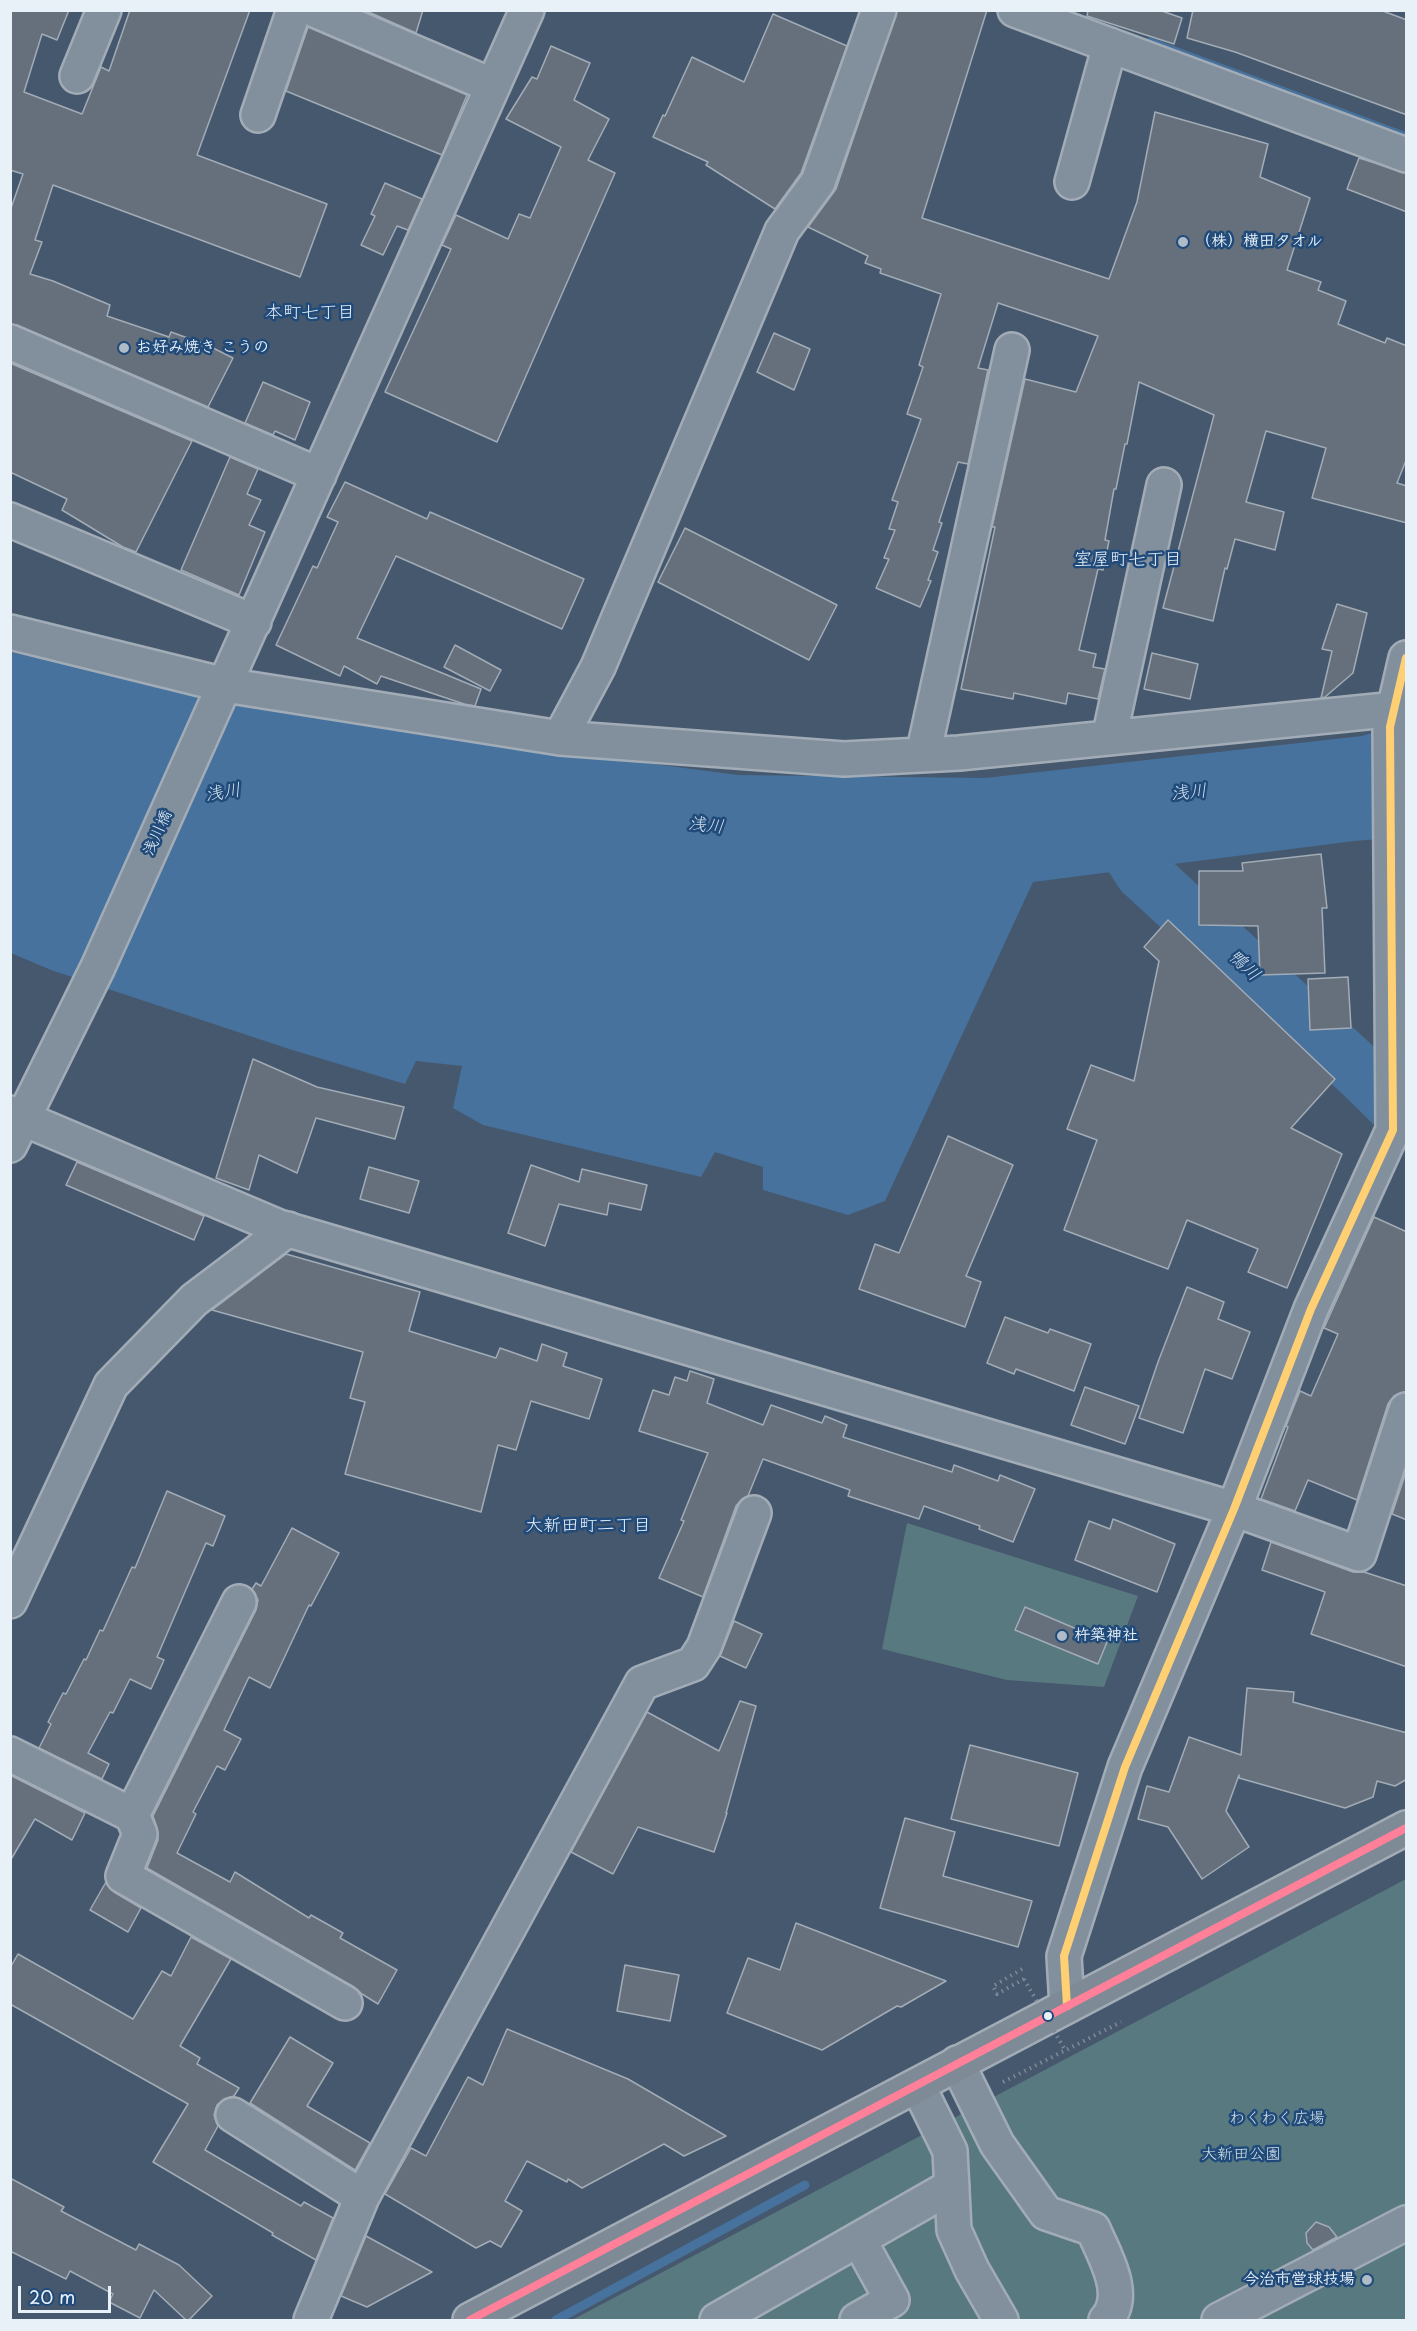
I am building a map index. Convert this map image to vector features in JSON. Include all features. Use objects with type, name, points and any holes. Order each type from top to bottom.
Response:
[{"type":"highway","points":[[470,2320],[1407,1828]]},
{"type":"street","points":[[77,76],[104,10]]},
{"type":"street","points":[[258,115],[294,10]]},
{"type":"street","points":[[315,10],[494,86]]},
{"type":"street","name":"浅川橋","points":[[15,1125],[98,967],[527,10]]},
{"type":"street","points":[[560,738],[598,667],[782,231],[818,182],[879,10]]},
{"type":"street","points":[[1015,10],[1094,30],[1407,155]]},
{"type":"street","points":[[1072,182],[1094,30]]},
{"type":"street","points":[[10,342],[319,475]]},
{"type":"street","points":[[923,755],[1012,350]]},
{"type":"street","points":[[1109,738],[1164,485]]},
{"type":"street","points":[[10,520],[254,622]]},
{"type":"street","points":[[10,632],[222,691],[560,738],[844,759],[959,753],[1109,738],[1396,715]]},
{"type":"street","points":[[1067,2006],[1064,1956],[1125,1767],[1234,1509],[1311,1309],[1400,1137],[1395,844],[1396,715],[1407,658]]},
{"type":"street","points":[[15,1125],[288,1229],[1234,1509],[1359,1554],[1407,1410]]},
{"type":"street","points":[[10,1600],[111,1385],[194,1300],[288,1229]]},
{"type":"street","points":[[311,2320],[362,2197],[642,1683],[693,1664],[704,1647],[754,1513]]},
{"type":"street","points":[[132,1815],[239,1602]]},
{"type":"street","points":[[10,1755],[132,1815],[140,1834],[123,1876],[345,2003]]},
{"type":"street","points":[[957,2063],[998,2144],[1046,2213],[1093,2229],[1115,2283],[1113,2313],[1106,2320]]},
{"type":"street","points":[[918,2086],[950,2151],[954,2230],[972,2270],[1001,2320]]},
{"type":"street","points":[[233,2115],[362,2197]]},
{"type":"street","points":[[717,2320],[952,2186]]},
{"type":"street","points":[[1219,2320],[1407,2223]]},
{"type":"street","points":[[857,2320],[897,2310],[859,2240]]},
{"type":"path","points":[[1024,1968],[993,1986],[998,1994],[1024,1979],[1065,2050]]},
{"type":"path","points":[[999,2083],[1122,2022]]},
{"type":"green space","points":[[907,1523],[1138,1596],[1104,1687],[1007,1680],[882,1649]]},
{"type":"green space","name":"大新田公園","points":[[1406,1879],[1406,2320],[572,2320]]},
{"type":"water","name":"浅川","points":[[10,652],[175,688],[486,742],[738,775],[985,778],[1362,736],[1406,722],[1406,837],[1354,841],[1033,882],[885,1201],[848,1215],[763,1190],[763,1167],[715,1152],[701,1177],[483,1125],[453,1108],[462,1066],[416,1061],[405,1084],[289,1049],[51,970],[11,953]]},
{"type":"building","points":[[10,10],[69,10],[57,40],[42,34],[24,92],[82,114],[101,67],[109,71],[130,10],[250,10],[197,155],[327,204],[300,277],[53,185],[35,240],[42,242],[30,274],[110,305],[107,316],[169,337],[171,332],[207,345],[233,358],[208,407],[10,324],[10,211],[23,174],[10,170]]},
{"type":"building","points":[[364,10],[423,10],[416,33]]},
{"type":"building","points":[[897,10],[987,10],[922,218],[1109,279],[1137,202],[1155,112],[1268,144],[1260,177],[1310,198],[1287,270],[1321,282],[1318,290],[1346,301],[1338,324],[1385,343],[1387,338],[1407,346],[1407,458],[1397,483],[1407,486],[1407,523],[1312,498],[1326,448],[1266,431],[1246,502],[1284,512],[1275,550],[1235,539],[1227,569],[1225,568],[1213,621],[1163,608],[1214,415],[1139,382],[1127,444],[1125,444],[1116,489],[1114,489],[1105,540],[1109,541],[1103,570],[1098,569],[1079,650],[1096,654],[1093,667],[1105,669],[1098,699],[1068,693],[1066,704],[1014,693],[1013,699],[961,689],[995,527],[992,527],[1025,379],[1076,392],[1098,336],[998,303],[978,368],[988,370],[968,464],[958,462],[939,522],[942,523],[933,550],[938,552],[928,580],[931,581],[920,607],[876,588],[889,559],[884,558],[895,530],[889,529],[898,502],[892,500],[921,419],[907,414],[923,367],[919,365],[941,294],[880,273],[881,269],[865,263],[868,256],[808,227],[836,189]]},
{"type":"building","points":[[1088,10],[1159,10],[1182,18],[1174,44],[1087,16]]},
{"type":"building","points":[[1193,10],[1380,10],[1407,20],[1407,115],[1235,52],[1187,38]]},
{"type":"building","points":[[773,14],[847,46],[801,173],[775,209],[706,165],[708,162],[653,137],[692,57],[744,82]]},
{"type":"building","points":[[308,27],[467,95],[442,155],[286,91]]},
{"type":"building","points":[[551,46],[590,63],[574,100],[609,119],[588,160],[615,173],[497,442],[385,392],[451,249],[442,245],[456,215],[508,239],[519,214],[530,218],[561,147],[506,119],[532,77],[537,79]]},
{"type":"building","points":[[1359,158],[1407,173],[1407,212],[1347,189]]},
{"type":"building","points":[[385,183],[422,199],[408,230],[397,226],[383,255],[361,245],[375,216],[371,214]]},
{"type":"building","points":[[774,333],[810,349],[794,390],[757,372]]},
{"type":"building","points":[[10,363],[192,441],[136,552],[123,547],[62,510],[67,499],[10,472]]},
{"type":"building","points":[[263,382],[310,402],[295,440],[275,431],[273,435],[245,423]]},
{"type":"building","points":[[230,457],[258,469],[247,494],[261,500],[249,525],[265,532],[239,595],[181,570]]},
{"type":"building","points":[[345,482],[427,519],[430,512],[584,579],[562,629],[396,556],[357,638],[481,689],[475,706],[381,676],[377,684],[344,666],[340,676],[276,645],[313,566],[317,568],[338,522],[327,517]]},
{"type":"building","points":[[685,528],[837,605],[809,660],[658,582]]},
{"type":"building","points":[[1337,604],[1367,613],[1353,673],[1321,698],[1332,651],[1322,649]]},
{"type":"building","points":[[455,645],[501,670],[490,691],[444,667]]},
{"type":"building","points":[[1152,653],[1198,664],[1190,699],[1144,689]]},
{"type":"building","points":[[1321,854],[1327,908],[1322,908],[1325,973],[1260,975],[1258,926],[1199,925],[1199,871],[1243,871],[1242,863]]},
{"type":"building","points":[[1168,920],[1335,1079],[1291,1128],[1342,1154],[1287,1288],[1248,1272],[1258,1249],[1187,1220],[1168,1269],[1064,1230],[1097,1140],[1067,1129],[1091,1065],[1134,1081],[1159,961],[1144,947]]},
{"type":"building","points":[[1348,977],[1351,1028],[1310,1030],[1308,979]]},
{"type":"building","points":[[253,1059],[317,1087],[404,1107],[395,1139],[316,1118],[297,1173],[259,1155],[249,1190],[216,1178]]},
{"type":"building","points":[[948,1136],[1013,1165],[966,1276],[981,1282],[965,1327],[859,1289],[875,1244],[899,1253]]},
{"type":"building","points":[[77,1162],[204,1216],[194,1240],[66,1185]]},
{"type":"building","points":[[531,1165],[579,1182],[582,1169],[647,1185],[641,1210],[609,1203],[607,1215],[559,1204],[545,1246],[508,1233]]},
{"type":"building","points":[[369,1167],[419,1181],[409,1213],[360,1199]]},
{"type":"building","points":[[1374,1217],[1407,1232],[1407,1392],[1394,1396],[1388,1404],[1357,1500],[1308,1480],[1295,1511],[1261,1499],[1300,1391],[1311,1396],[1338,1334],[1324,1328]]},
{"type":"building","points":[[286,1254],[420,1292],[409,1331],[496,1358],[500,1348],[537,1361],[542,1344],[567,1353],[563,1366],[602,1379],[589,1419],[531,1401],[516,1450],[498,1445],[481,1512],[345,1474],[365,1402],[350,1398],[363,1352],[212,1310]]},
{"type":"building","points":[[1187,1287],[1224,1302],[1218,1319],[1250,1332],[1232,1379],[1205,1369],[1183,1433],[1139,1418]]},
{"type":"building","points":[[1005,1317],[1048,1333],[1050,1329],[1091,1344],[1074,1391],[1016,1369],[1014,1374],[987,1363]]},
{"type":"building","points":[[690,1371],[714,1379],[707,1403],[763,1425],[771,1405],[822,1423],[825,1416],[847,1425],[843,1437],[952,1472],[954,1465],[998,1481],[1000,1475],[1035,1489],[1013,1542],[979,1529],[980,1526],[924,1506],[919,1519],[848,1496],[850,1490],[763,1459],[748,1496],[736,1506],[703,1597],[659,1578],[684,1521],[681,1520],[708,1453],[639,1431],[653,1390],[669,1395],[675,1377],[687,1381]]},
{"type":"building","points":[[1085,1387],[1139,1406],[1125,1444],[1071,1425]]},
{"type":"building","points":[[1407,1469],[1407,1520],[1392,1514]]},
{"type":"building","points":[[167,1491],[225,1516],[213,1546],[206,1543],[157,1657],[164,1660],[151,1689],[130,1679],[113,1713],[110,1712],[88,1753],[109,1764],[102,1779],[39,1748],[51,1724],[48,1722],[63,1693],[66,1694],[84,1659],[86,1660],[100,1630],[103,1631],[132,1567],[135,1568]]},
{"type":"building","points":[[1113,1519],[1175,1544],[1157,1592],[1075,1560],[1089,1521],[1110,1529]]},
{"type":"building","points":[[292,1528],[339,1553],[311,1606],[309,1605],[270,1688],[249,1677],[224,1730],[241,1739],[225,1770],[217,1766],[193,1812],[196,1814],[177,1853],[230,1882],[235,1872],[309,1918],[311,1915],[343,1933],[340,1938],[397,1970],[378,2004],[354,1987],[147,1868],[158,1840],[153,1816],[256,1610],[258,1600],[252,1589],[256,1583],[261,1586]]},
{"type":"building","points":[[1271,1542],[1353,1572],[1364,1572],[1407,1586],[1407,1667],[1311,1634],[1325,1592],[1262,1570]]},
{"type":"building","name":"杵築神社","points":[[1025,1607],[1107,1642],[1098,1664],[1015,1630]]},
{"type":"building","points":[[734,1621],[762,1634],[746,1668],[720,1656]]},
{"type":"building","points":[[1247,1688],[1294,1692],[1293,1702],[1407,1733],[1407,1779],[1395,1786],[1377,1781],[1373,1797],[1345,1808],[1239,1778],[1239,1775],[1226,1811],[1249,1847],[1202,1879],[1168,1827],[1138,1819],[1147,1786],[1169,1792],[1189,1737],[1241,1755]]},
{"type":"building","points":[[740,1701],[756,1706],[714,1852],[638,1827],[613,1874],[571,1852],[647,1712],[719,1751]]},
{"type":"building","points":[[970,1745],[1078,1773],[1059,1846],[951,1819]]},
{"type":"building","points":[[10,1775],[85,1813],[72,1840],[35,1819],[10,1861]]},
{"type":"building","points":[[905,1818],[955,1832],[943,1876],[1032,1901],[1018,1947],[880,1908]]},
{"type":"building","points":[[106,1882],[114,1892],[141,1908],[128,1932],[90,1910]]},
{"type":"building","points":[[796,1923],[946,1981],[901,2007],[897,2006],[822,2050],[727,2013],[748,1958],[780,1970]]},
{"type":"building","points":[[191,1937],[231,1959],[180,2046],[200,2058],[197,2064],[239,2088],[234,2096],[224,2099],[217,2105],[214,2115],[218,2126],[205,2150],[301,2206],[304,2202],[333,2218],[316,2260],[153,2162],[188,2104],[10,2004],[10,1968],[18,1954],[133,2019],[162,1971],[171,1976]]},
{"type":"building","points":[[625,1965],[679,1975],[670,2021],[617,2011]]},
{"type":"building","points":[[507,2029],[628,2079],[726,2136],[684,2156],[664,2144],[582,2188],[568,2179],[567,2182],[527,2161],[505,2201],[522,2211],[501,2247],[490,2241],[476,2248],[385,2194],[411,2148],[426,2156],[468,2077],[483,2085]]},
{"type":"building","points":[[290,2037],[333,2063],[307,2106],[370,2143],[355,2170],[250,2103]]},
{"type":"building","points":[[10,2178],[64,2207],[61,2211],[136,2250],[139,2244],[179,2265],[212,2296],[189,2320],[186,2320],[154,2290],[140,2318],[109,2302],[113,2294],[70,2271],[66,2279],[10,2251]]},
{"type":"building","points":[[1316,2222],[1329,2227],[1337,2237],[1313,2250],[1307,2243],[1306,2233]]},
{"type":"building","points":[[366,2236],[432,2272],[367,2307],[341,2296]]},
{"type":"waterway","points":[[1150,42],[1406,137]]},
{"type":"waterway","name":"鴨川","points":[[1099,805],[1142,872],[1406,1117]]},
{"type":"waterway","points":[[556,2320],[805,2185]]},
{"type":"transit line","points":[[1067,2006],[1064,1956],[1125,1767],[1234,1509],[1311,1309],[1393,1130],[1390,727],[1406,658]]},
{"type":"transit line","points":[[470,2320],[1406,1828]]},
{"type":"place","name":"（株）横田タオル","points":[[1183,242]]},
{"type":"place","name":"お好み焼き こうの","points":[[124,348]]},
{"type":"place","name":"杵築神社","points":[[1062,1636]]},
{"type":"place","name":"今治市営球技場","points":[[1367,2280]]},
{"type":"district","name":"本町七丁目","points":[[310,313]]},
{"type":"district","name":"室屋町七丁目","points":[[1128,560]]},
{"type":"district","name":"大新田町二丁目","points":[[588,1526]]},
{"type":"park label","name":"わくわく広場","points":[[1277,2119]]}]
